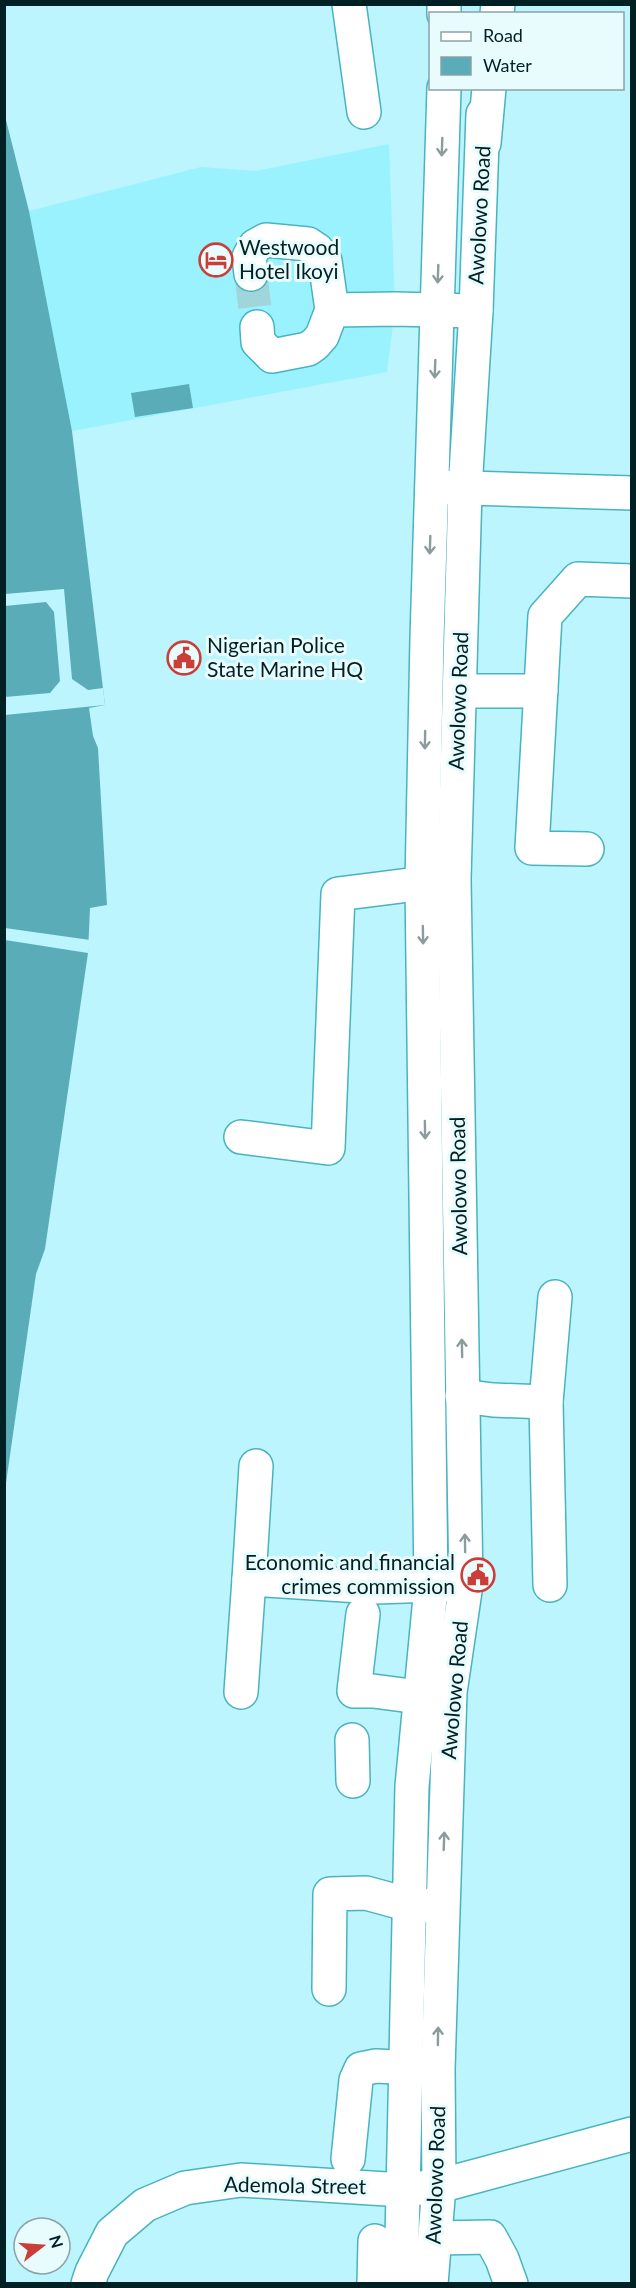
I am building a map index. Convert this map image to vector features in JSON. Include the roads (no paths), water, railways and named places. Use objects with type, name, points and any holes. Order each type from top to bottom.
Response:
[{"type":"main road","points":[[349,4],[364,112]]},
{"type":"main road","name":"Awolowo Road","points":[[401,2283],[412,1786],[431,1587],[438,881],[432,486],[444,90]]},
{"type":"main road","name":"Awolowo Road","points":[[431,2283],[439,2186],[438,2069],[450,1692],[466,1584],[462,1396],[438,881],[460,691],[465,489],[484,143],[483,90]]},
{"type":"main road","points":[[484,143],[489,90]]},
{"type":"main road","points":[[251,274],[249,256],[255,246],[266,240],[308,244],[317,250],[325,261],[332,310],[322,336],[308,349],[272,356],[258,342],[256,327]]},
{"type":"main road","points":[[332,310],[476,311]]},
{"type":"main road","points":[[432,486],[465,489],[632,493]]},
{"type":"main road","points":[[587,849],[532,848],[545,616],[578,579],[632,581]]},
{"type":"main road","points":[[460,691],[541,691]]},
{"type":"main road","points":[[241,1137],[328,1148],[338,894],[438,881]]},
{"type":"main road","points":[[550,1585],[546,1402],[555,1297]]},
{"type":"main road","points":[[462,1396],[546,1402]]},
{"type":"main road","points":[[242,1692],[256,1466]]},
{"type":"main road","points":[[249,1579],[375,1587],[431,1587],[466,1584]]},
{"type":"main road","points":[[363,1614],[354,1690],[373,1690],[419,1697],[450,1692]]},
{"type":"main road","points":[[352,1740],[353,1781]]},
{"type":"main road","points":[[329,1989],[330,1894],[366,1893],[410,1905],[442,1906]]},
{"type":"main road","points":[[348,2159],[356,2080],[361,2069],[376,2066],[405,2066],[438,2069]]},
{"type":"main road","name":"Ademola Street","points":[[88,2283],[112,2233],[145,2205],[185,2188],[241,2180],[404,2190],[439,2186],[632,2134]]},
{"type":"main road","points":[[435,2238],[490,2237],[511,2283]]},
{"type":"main road","points":[[374,2283],[375,2241]]},
{"type":"water","points":[[5,116],[29,211],[72,431],[105,705],[89,708],[93,736],[98,748],[107,905],[90,908],[88,953],[45,1249],[36,1274],[5,1490]]},
{"type":"water","points":[[189,384],[193,408],[135,417],[131,393]]},
{"type":"tunnel","points":[[251,274],[257,327]]},
{"type":"place","name":"Westwood Hotel Ikoyi","points":[[216,260]]},
{"type":"place","name":"Nigerian Police State Marine HQ","points":[[184,658]]},
{"type":"place","name":"Economic and financial crimes commission","points":[[478,1575]]}]
